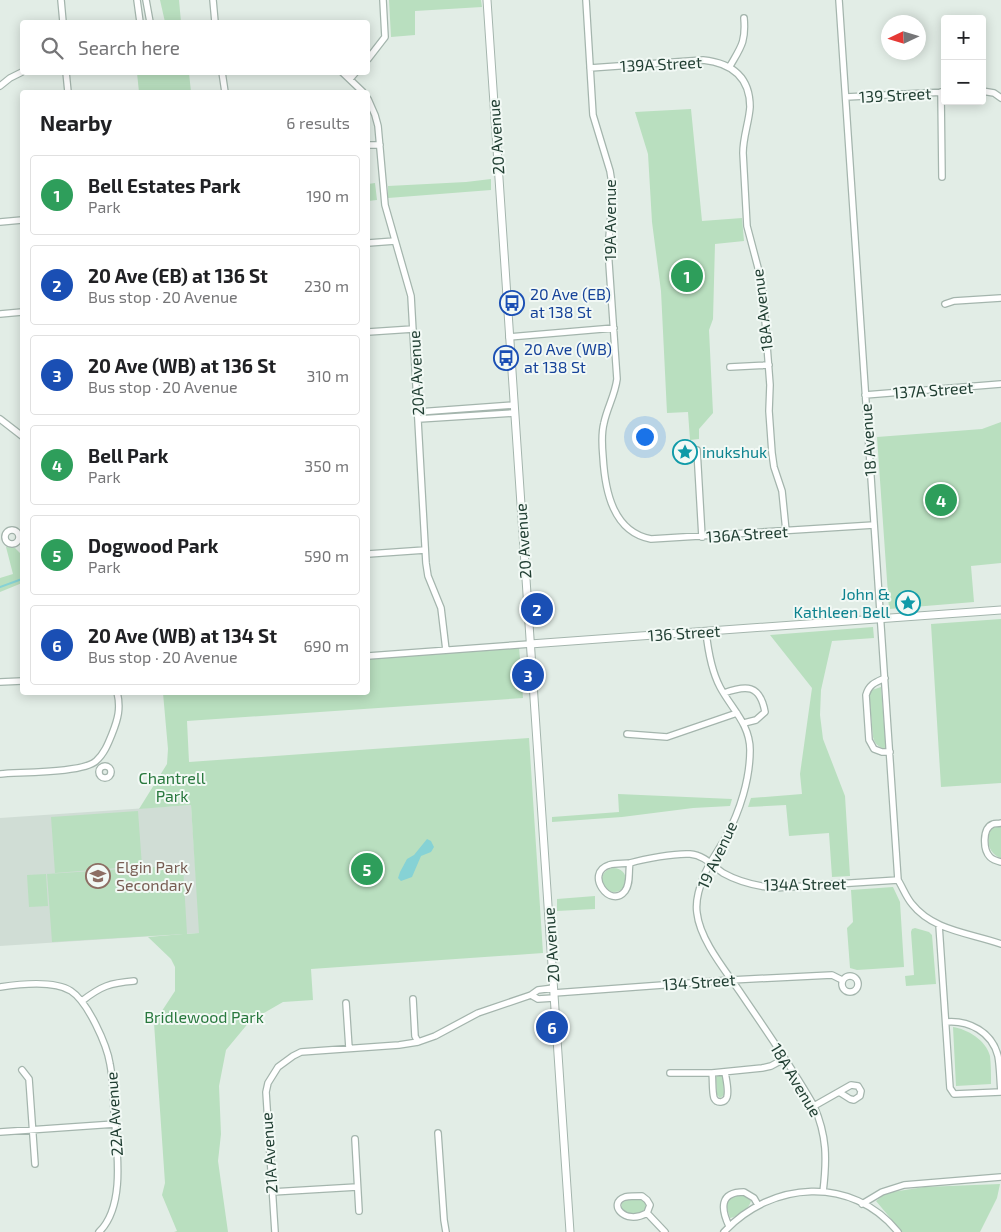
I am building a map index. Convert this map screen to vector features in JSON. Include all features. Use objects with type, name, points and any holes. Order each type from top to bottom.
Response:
[{"type":"street","points":[[61,0],[63,20]]},
{"type":"street","points":[[137,0],[140,20]]},
{"type":"street","points":[[146,0],[150,20]]},
{"type":"street","points":[[213,0],[215,20]]},
{"type":"street","points":[[370,56],[385,37],[383,0]]},
{"type":"street","name":"20 Avenue","points":[[487,0],[570,1232]]},
{"type":"street","name":"19A Avenue","points":[[586,0],[593,115],[610,171],[613,190],[608,249],[617,379],[616,389],[604,423],[602,442],[607,489],[616,512],[624,525]]},
{"type":"street","name":"18 Avenue","points":[[839,0],[898,880]]},
{"type":"street","points":[[138,10],[147,9]]},
{"type":"street","points":[[730,66],[743,43],[745,34],[744,18]]},
{"type":"street","name":"139A Street","points":[[590,68],[703,60],[719,62],[730,66]]},
{"type":"street","name":"18A Avenue","points":[[730,66],[742,78],[749,94],[750,108],[743,147],[747,226],[761,279],[769,365],[769,411],[772,453],[782,491],[786,531]]},
{"type":"street","points":[[0,86],[20,73]]},
{"type":"street","points":[[66,75],[68,90]]},
{"type":"street","points":[[222,75],[225,90]]},
{"type":"street","points":[[345,75],[361,90]]},
{"type":"street","points":[[350,79],[353,75]]},
{"type":"street","name":"139 Street","points":[[846,98],[941,92]]},
{"type":"street","points":[[986,92],[994,93],[1001,98]]},
{"type":"street","name":"20A Avenue","points":[[370,103],[376,115],[383,198],[410,290],[419,419],[425,550],[428,576],[439,601],[443,616],[446,650]]},
{"type":"street","points":[[942,177],[943,105]]},
{"type":"street","points":[[370,145],[380,145]]},
{"type":"street","points":[[0,222],[20,220]]},
{"type":"street","points":[[370,243],[395,241]]},
{"type":"street","points":[[945,304],[954,301],[1001,298]]},
{"type":"street","points":[[0,314],[20,312]]},
{"type":"street","points":[[509,337],[614,328]]},
{"type":"street","points":[[370,332],[413,329]]},
{"type":"street","points":[[730,367],[769,365]]},
{"type":"street","name":"137A Street","points":[[865,395],[1001,384]]},
{"type":"street","points":[[458,409],[458,417]]},
{"type":"street","points":[[418,412],[458,409],[514,409]]},
{"type":"street","points":[[419,419],[458,417],[514,409]]},
{"type":"street","points":[[0,419],[20,434]]},
{"type":"street","points":[[697,450],[702,537]]},
{"type":"street","name":"136A Street","points":[[624,525],[636,535],[651,539],[874,525]]},
{"type":"street","points":[[370,554],[425,550]]},
{"type":"street","name":"136 Street","points":[[370,656],[1001,610]]},
{"type":"street","name":"19 Avenue","points":[[706,632],[713,671],[724,693],[748,731],[750,749],[746,782],[732,824],[710,863],[697,896],[697,913],[700,927],[731,980]]},
{"type":"street","points":[[885,678],[875,682],[868,688],[866,695],[869,740],[874,749],[890,752]]},
{"type":"street","points":[[0,682],[20,681]]},
{"type":"street","points":[[724,693],[738,688],[747,688],[758,692],[763,700],[765,712],[756,720],[744,723]]},
{"type":"street","points":[[0,774],[73,768],[96,762],[106,749],[119,716],[120,703],[118,695]]},
{"type":"street","points":[[628,734],[668,737],[737,713]]},
{"type":"street","points":[[96,762],[101,768]]},
{"type":"street","points":[[1001,823],[992,824],[987,828],[985,834],[987,853],[991,858],[1001,862]]},
{"type":"street","name":"134A Street","points":[[630,863],[626,890],[620,895],[614,896],[605,892],[601,888],[599,878],[604,868],[609,865],[691,854],[734,878],[774,888],[898,880]]},
{"type":"street","points":[[898,880],[911,904],[922,915],[939,926],[1001,944]]},
{"type":"street","points":[[939,926],[950,1088],[954,1094],[1001,1092],[998,1056],[994,1045],[977,1028],[966,1023],[946,1022]]},
{"type":"street","name":"134 Street","points":[[272,1075],[285,1061],[301,1052],[418,1042],[435,1036],[478,1013],[531,995],[538,990],[554,993],[731,980],[832,975],[842,980]]},
{"type":"street","name":"18A Avenue","points":[[731,980],[814,1106],[821,1122],[826,1150],[823,1192]]},
{"type":"street","points":[[0,988],[53,984],[69,990],[82,1001],[101,987],[109,984],[134,981]]},
{"type":"street","name":"134 Street","points":[[531,995],[538,999],[554,993]]},
{"type":"street","points":[[413,999],[415,1036],[418,1042]]},
{"type":"street","name":"22A Avenue","points":[[82,1001],[96,1025],[111,1065],[118,1166],[113,1209],[101,1232]]},
{"type":"street","points":[[346,1003],[349,1048]]},
{"type":"street","points":[[670,1073],[725,1072],[771,1066],[784,1059]]},
{"type":"street","points":[[22,1070],[29,1079],[35,1164]]},
{"type":"street","points":[[712,1073],[714,1098],[722,1102],[726,1100],[727,1096],[725,1072]]},
{"type":"street","name":"21A Avenue","points":[[272,1075],[266,1092],[266,1102],[275,1232]]},
{"type":"street","points":[[814,1106],[839,1092]]},
{"type":"street","points":[[0,1132],[115,1124]]},
{"type":"street","points":[[438,1133],[446,1232]]},
{"type":"street","points":[[354,1139],[359,1211]]},
{"type":"street","points":[[862,1204],[882,1192],[904,1185],[1001,1177]]},
{"type":"street","points":[[272,1192],[357,1186]]},
{"type":"street","points":[[729,1226],[723,1212],[723,1206],[725,1200],[731,1194],[744,1192],[754,1198],[758,1205]]},
{"type":"street","points":[[724,1232],[746,1212],[778,1196],[795,1192],[823,1192],[848,1198],[862,1204],[882,1216],[898,1232]]},
{"type":"street","points":[[642,1196],[650,1205],[647,1213],[642,1216],[626,1217],[620,1214],[618,1207],[620,1201],[625,1197],[642,1196]]},
{"type":"street","points":[[647,1213],[665,1232]]},
{"type":"shaded area","name":"Elgin Park Secondary","points":[[191,805],[200,933],[0,946],[0,818]]},
{"type":"green space","points":[[160,0],[179,0],[181,20],[165,20]]},
{"type":"green space","points":[[389,0],[481,0],[482,7],[415,11],[415,35],[391,37]]},
{"type":"green space","points":[[137,75],[189,75],[191,90],[139,90]]},
{"type":"green space","points":[[691,109],[702,221],[742,218],[744,241],[715,244],[713,319],[709,330],[713,413],[699,429],[699,439],[690,440],[688,412],[667,413],[661,291],[652,222],[648,154],[635,112]]},
{"type":"green space","points":[[491,179],[491,190],[388,198],[388,186]]},
{"type":"green space","points":[[375,183],[377,200],[370,201],[370,184]]},
{"type":"green space","points":[[1001,422],[1001,563],[971,566],[974,602],[889,609],[877,437],[982,429]]},
{"type":"green space","points":[[6,547],[15,548],[20,553],[20,584],[0,592],[0,578],[13,574]]},
{"type":"green space","points":[[1001,619],[1001,783],[941,787],[931,624]]},
{"type":"green space","points":[[873,627],[874,638],[832,641],[821,690],[820,715],[823,739],[845,796],[850,876],[832,877],[829,833],[789,836],[786,805],[748,807],[751,798],[802,794],[800,774],[812,688],[770,635]]},
{"type":"green space","points":[[519,647],[523,698],[187,721],[189,762],[529,738],[543,953],[311,969],[313,1000],[283,1002],[250,1021],[226,1050],[219,1086],[221,1134],[218,1161],[228,1232],[174,1232],[177,1231],[162,1195],[165,1183],[154,1023],[175,991],[175,967],[171,959],[148,937],[183,934],[52,942],[47,874],[183,865],[187,934],[199,933],[191,805],[139,809],[167,764],[168,749],[163,695],[370,695],[370,657]]},
{"type":"green space","points":[[881,687],[886,749],[878,745],[873,737],[869,694],[872,690]]},
{"type":"green space","points":[[618,794],[732,799],[730,806],[552,822],[552,817],[619,812]]},
{"type":"green space","points":[[138,811],[142,866],[55,873],[51,817]]},
{"type":"green space","points":[[992,827],[1001,827],[1001,858],[993,853],[989,846],[988,841]]},
{"type":"green space","points":[[614,868],[623,871],[626,880],[623,889],[614,892],[605,889],[602,880],[605,871]]},
{"type":"green space","points":[[46,874],[48,906],[29,907],[27,875]]},
{"type":"green space","points":[[893,887],[900,902],[904,967],[857,970],[850,968],[847,928],[853,922],[851,890]]},
{"type":"green space","points":[[595,896],[595,909],[557,911],[557,899]]},
{"type":"green space","points":[[915,928],[929,932],[932,935],[936,984],[906,986],[905,976],[914,975],[911,932]]},
{"type":"green space","points":[[953,1027],[975,1036],[988,1050],[991,1066],[991,1084],[956,1086]]},
{"type":"green space","points":[[721,1074],[723,1077],[724,1095],[720,1098],[717,1095],[716,1077]]},
{"type":"green space","points":[[1000,1184],[997,1198],[980,1232],[902,1232],[876,1201],[886,1193],[924,1187]]},
{"type":"green space","points":[[744,1195],[751,1201],[750,1204],[743,1212],[730,1218],[726,1205],[729,1199]]},
{"type":"green space","points":[[641,1199],[645,1202],[646,1207],[642,1213],[627,1214],[621,1210],[622,1203],[626,1200]]},
{"type":"water","points":[[427,839],[431,841],[434,847],[431,852],[421,856],[412,877],[401,881],[398,878],[407,859],[414,855]]},
{"type":"waterway","points":[[0,587],[20,580]]},
{"type":"place","name":"Bell Estates Park","points":[[687,276]]},
{"type":"place","name":"20 Ave (EB) at 138 St","points":[[512,303]]},
{"type":"place","name":"20 Ave (WB) at 138 St","points":[[506,358]]},
{"type":"place","name":"inukshuk","points":[[685,452]]},
{"type":"place","name":"Bell Park","points":[[941,500]]},
{"type":"place","name":"John & Kathleen Bell","points":[[908,603]]},
{"type":"place","name":"20 Ave (EB) at 136 St","points":[[537,609]]},
{"type":"place","name":"20 Ave (WB) at 136 St","points":[[528,675]]},
{"type":"place","name":"Dogwood Park","points":[[367,869]]},
{"type":"place","name":"Elgin Park Secondary","points":[[98,876]]},
{"type":"place","name":"20 Ave (WB) at 134 St","points":[[552,1027]]},
{"type":"park label","name":"Chantrell Park","points":[[172,787]]},
{"type":"park label","name":"Bridlewood Park","points":[[204,1017]]}]
